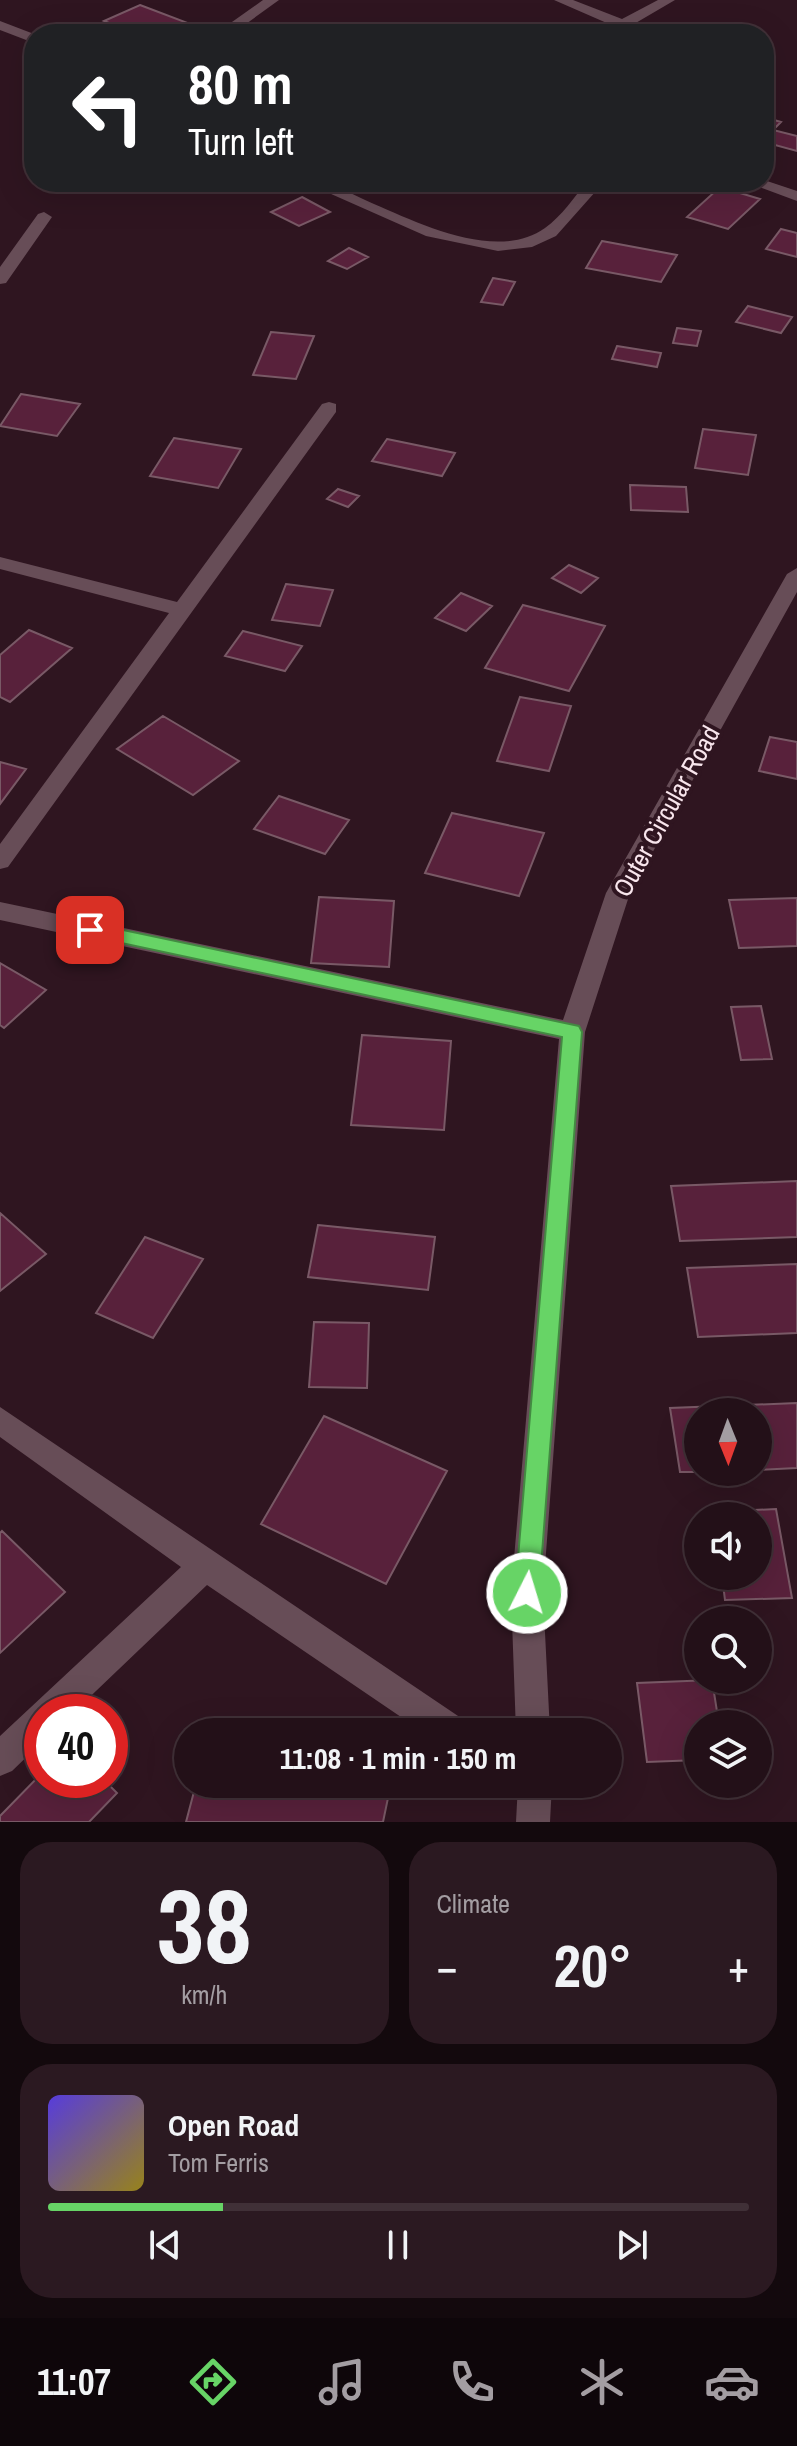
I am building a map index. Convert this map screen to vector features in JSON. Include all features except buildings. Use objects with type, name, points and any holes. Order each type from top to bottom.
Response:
[{"type":"street","points":[[237,24],[272,0]]},
{"type":"street","points":[[561,0],[624,24],[668,0]]},
{"type":"street","points":[[0,25],[24,35]]},
{"type":"street","points":[[774,189],[797,196]]},
{"type":"street","points":[[336,192],[448,239],[509,245],[530,242],[549,233],[587,192]]},
{"type":"street","points":[[0,279],[44,217]]},
{"type":"street","points":[[0,861],[329,408]]},
{"type":"street","points":[[0,563],[183,610]]},
{"type":"street","name":"Outer Circular Road","points":[[532,1718],[527,1593],[572,1032],[618,893],[797,574]]},
{"type":"street","points":[[0,911],[572,1032]]},
{"type":"street","points":[[0,1420],[205,1566],[431,1718]]},
{"type":"street","points":[[69,1694],[205,1566]]},
{"type":"street","points":[[0,1759],[24,1736]]},
{"type":"street","points":[[533,1798],[533,1822]]},
{"type":"route","points":[[90,930],[572,1032],[527,1593]]}]
